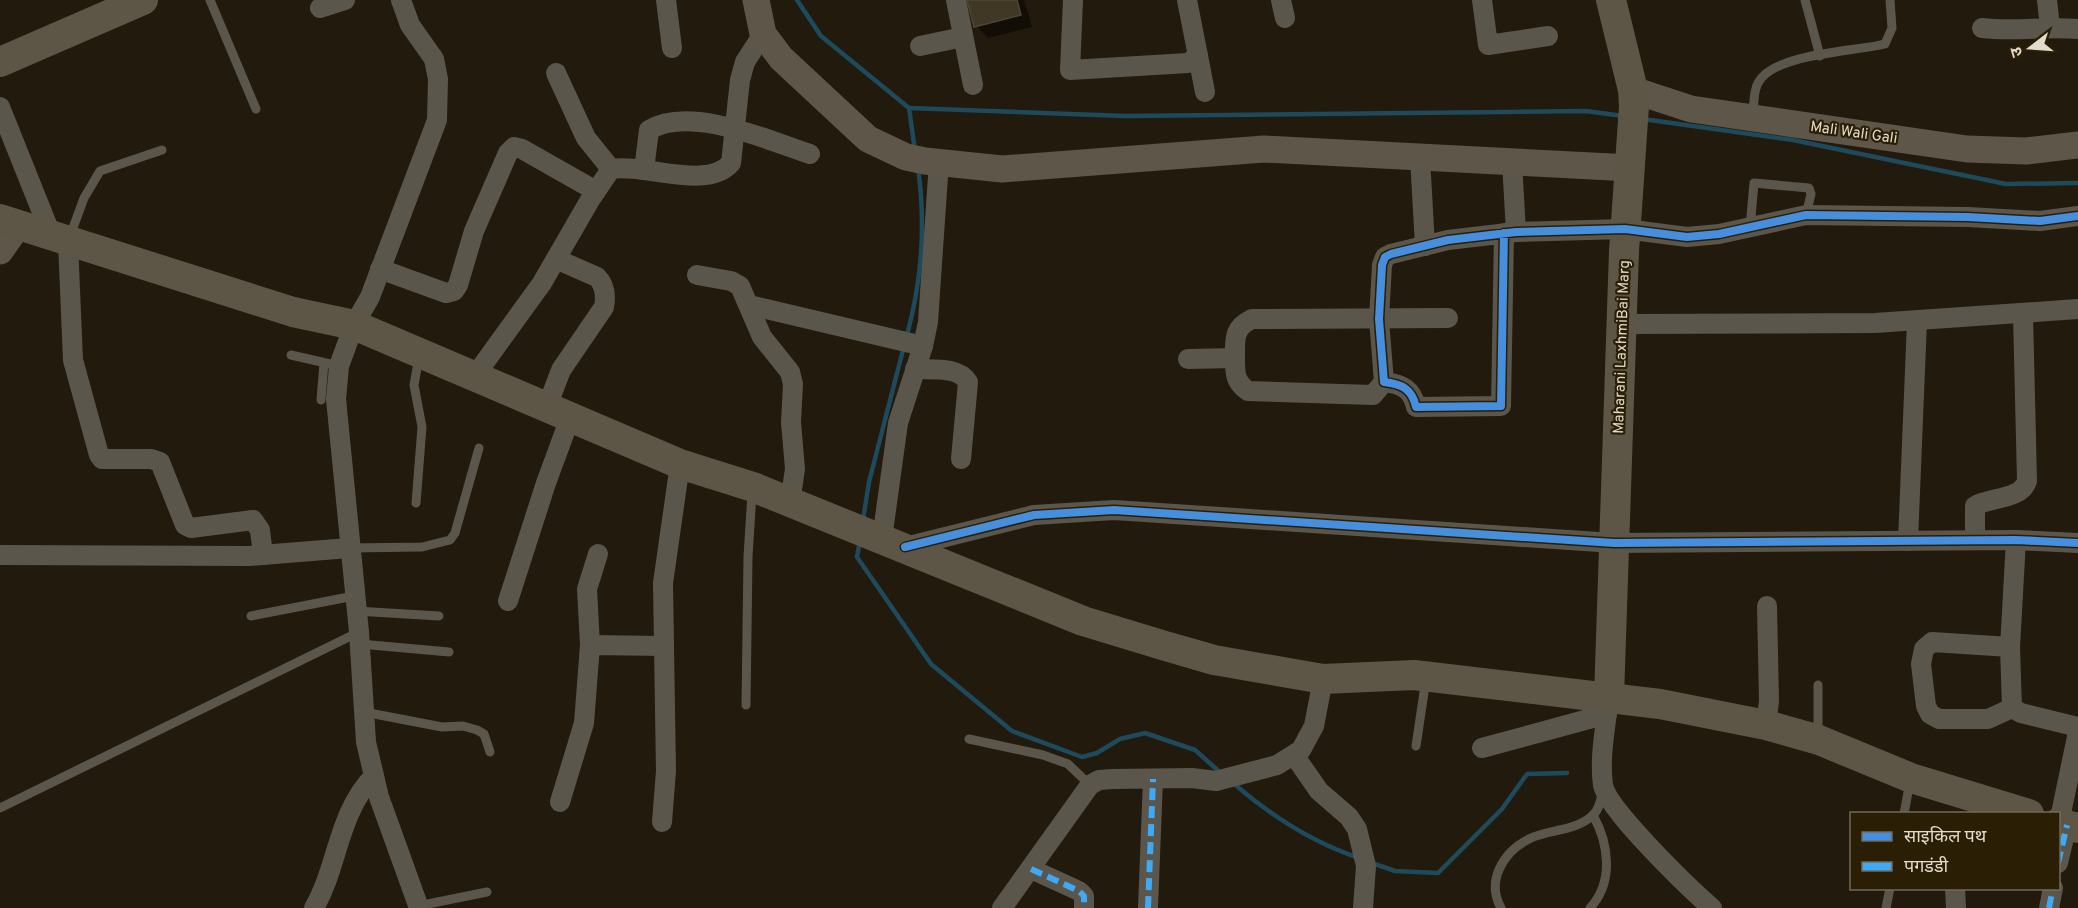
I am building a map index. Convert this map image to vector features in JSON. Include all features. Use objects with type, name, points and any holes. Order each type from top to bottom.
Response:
[{"type":"main road","points":[[0,62],[143,0]]},
{"type":"main road","name":"Maharani LaxhmiBai Marg","points":[[1608,706],[1625,229],[1632,157],[1633,98],[1611,0]]},
{"type":"main road","points":[[10,222],[293,312],[354,325],[680,464],[753,487],[1083,621],[1214,660],[1323,679],[1414,675],[1608,706],[1660,704],[1766,725],[1819,740],[1981,806],[2022,812]]},
{"type":"street","points":[[320,8],[345,0]]},
{"type":"street","points":[[401,0],[410,25],[434,59],[439,103],[434,130],[370,297],[332,364],[336,423],[360,638],[366,742],[379,797],[418,907]]},
{"type":"street","points":[[666,0],[672,48]]},
{"type":"street","points":[[756,0],[763,34],[780,58],[868,138],[923,160],[1002,169],[1264,149],[1512,162],[1632,157]]},
{"type":"street","points":[[956,0],[973,85]]},
{"type":"street","points":[[1073,0],[1070,70],[1177,66],[1198,56]]},
{"type":"street","points":[[1187,0],[1205,92]]},
{"type":"street","points":[[1482,0],[1488,45],[1548,36]]},
{"type":"street","points":[[2047,0],[2050,27]]},
{"type":"street","points":[[1982,28],[2016,32],[2050,27],[2078,30]]},
{"type":"street","points":[[556,74],[586,138],[611,169],[715,176],[731,163],[740,80],[745,62],[763,34]]},
{"type":"street","points":[[920,46],[963,37]]},
{"type":"street","name":"Mali Wali Gali","points":[[1633,98],[1752,118],[1998,151],[2078,145]]},
{"type":"street","points":[[0,106],[60,239],[74,360],[99,455],[102,459],[151,459],[160,462],[185,525],[191,528],[253,520],[260,530],[262,555]]},
{"type":"street","points":[[644,170],[646,138],[649,130],[656,126],[697,121],[715,122],[733,130],[810,153]]},
{"type":"street","points":[[380,269],[446,293],[454,291],[458,285],[474,231],[507,153],[514,147],[522,149],[596,191]]},
{"type":"street","points":[[1420,157],[1425,246]]},
{"type":"street","points":[[923,160],[928,322],[923,346],[898,423],[886,541],[1034,515],[1114,510],[1614,543],[1975,540],[2078,543]]},
{"type":"street","points":[[1384,382],[1405,386],[1414,398],[1416,407],[1501,406],[1512,162]]},
{"type":"street","points":[[474,377],[542,283],[611,169]]},
{"type":"street","points":[[1448,318],[1379,319],[1252,319],[1241,324],[1236,331],[1235,374],[1239,385],[1248,391],[1373,395],[1384,382],[1379,319],[1382,265],[1385,257],[1425,246],[1510,233],[1625,229],[1687,237],[1750,228],[1806,215],[1968,217],[2040,221],[2078,216]]},
{"type":"street","points":[[0,251],[10,222]]},
{"type":"street","points":[[508,601],[546,483],[558,412],[561,370],[604,307],[606,298],[602,282],[597,277],[555,259]]},
{"type":"street","points":[[697,275],[731,281],[740,286],[762,337],[790,372],[793,384],[791,422],[795,470],[790,503]]},
{"type":"street","points":[[749,305],[923,346]]},
{"type":"street","points":[[1622,324],[1917,321],[2078,309]]},
{"type":"street","points":[[1975,540],[1975,506],[2017,493],[2025,488],[2027,481],[2023,314]]},
{"type":"street","points":[[1908,541],[1917,321]]},
{"type":"street","points":[[1188,359],[1235,358]]},
{"type":"street","points":[[915,369],[956,372],[964,376],[968,382],[961,459]]},
{"type":"street","points":[[662,822],[666,771],[663,583],[680,464]]},
{"type":"street","points":[[2012,708],[2010,647],[2016,540]]},
{"type":"street","points":[[0,555],[262,555],[349,548]]},
{"type":"street","points":[[560,802],[584,723],[590,645],[587,589],[598,554]]},
{"type":"street","points":[[1766,725],[1769,701],[1767,606]]},
{"type":"street","points":[[2010,647],[1932,642],[1924,649],[1921,664],[1926,706],[1930,714],[1939,719],[1988,719],[2012,708]]},
{"type":"street","points":[[590,645],[664,646]]},
{"type":"street","points":[[1002,908],[1090,785],[1099,780],[1192,778],[1208,781],[1229,778],[1277,765],[1301,750],[1314,726],[1323,679]]},
{"type":"street","points":[[1482,748],[1608,706],[1604,788],[1620,812],[1684,883],[1712,908]]},
{"type":"street","points":[[2012,708],[2021,713],[2078,730],[2068,826],[2060,856]]},
{"type":"street","points":[[1294,755],[1319,791],[1349,817],[1358,829],[1366,860],[1363,908]]},
{"type":"street","points":[[314,908],[341,832],[366,784],[374,776]]},
{"type":"street","points":[[1148,908],[1153,779]]},
{"type":"street","points":[[1031,869],[1079,891],[1084,896],[1084,908]]},
{"type":"street","points":[[1955,890],[1956,908]]},
{"type":"street","points":[[2049,908],[2053,890]]},
{"type":"lane","points":[[210,0],[256,109]]},
{"type":"lane","points":[[1804,0],[1820,56]]},
{"type":"lane","points":[[1752,118],[1758,83],[1767,72],[1787,63],[1885,44],[1891,36],[1892,28],[1890,0]]},
{"type":"lane","points":[[60,239],[100,171],[162,150]]},
{"type":"lane","points":[[1750,228],[1754,183],[1809,188],[1811,194],[1806,215]]},
{"type":"lane","points":[[291,355],[332,364],[321,400]]},
{"type":"lane","points":[[416,503],[422,427],[414,385],[420,355]]},
{"type":"lane","points":[[349,548],[423,547],[450,540],[455,533],[479,448]]},
{"type":"lane","points":[[747,705],[748,557],[753,487]]},
{"type":"lane","points":[[251,616],[355,604],[439,616]]},
{"type":"lane","points":[[0,808],[360,638],[449,652]]},
{"type":"lane","points":[[1416,746],[1426,676]]},
{"type":"lane","points":[[1818,686],[1816,716],[1819,740]]},
{"type":"lane","points":[[364,712],[442,727],[463,726],[477,730],[484,734],[490,752]]},
{"type":"lane","points":[[969,739],[1031,752],[1068,764],[1090,785]]},
{"type":"lane","points":[[1904,812],[1911,778]]},
{"type":"lane","points":[[1501,908],[1495,887],[1497,874],[1510,853],[1529,839],[1572,828],[1593,815],[1604,788]]},
{"type":"lane","points":[[1590,908],[1601,894],[1608,855],[1606,842],[1593,815]]},
{"type":"lane","points":[[1886,908],[1890,890]]},
{"type":"lane","points":[[418,907],[487,892]]},
{"type":"building","points":[[967,0],[1017,0],[1021,15],[974,27]]},
{"type":"waterway","points":[[797,0],[821,36],[909,108],[1125,116],[1586,111],[1623,116]]},
{"type":"waterway","points":[[909,108],[915,151]]},
{"type":"waterway","points":[[1643,119],[1793,140],[2006,184],[2078,183]]},
{"type":"waterway","points":[[907,335],[916,294],[921,252],[922,210],[918,168]]},
{"type":"waterway","points":[[863,520],[869,482],[903,350]]},
{"type":"waterway","points":[[860,541],[857,557],[931,664],[1012,731],[1082,757],[1097,753],[1120,739],[1145,733],[1195,750],[1222,774]]},
{"type":"waterway","points":[[1372,863],[1395,871],[1438,873],[1502,809],[1527,774],[1567,773]]},
{"type":"waterway","points":[[1233,783],[1292,827],[1341,852],[1359,858]]},
{"type":"marked path","points":[[1148,908],[1153,779]]},
{"type":"marked path","points":[[2060,855],[2067,825]]},
{"type":"marked path","points":[[1031,869],[1079,891],[1084,896],[1084,908]]},
{"type":"marked path","points":[[2049,908],[2053,890]]},
{"type":"cycle path","points":[[1504,233],[1501,406],[1416,407],[1412,396],[1405,388],[1384,382],[1379,319],[1382,265],[1385,257],[1391,254],[1448,240],[1516,232],[1625,229],[1687,237],[1719,234],[1806,215],[1968,217],[2040,221],[2078,216]]},
{"type":"cycle path","points":[[905,547],[1034,515],[1114,510],[1614,543],[2016,540],[2078,543]]}]
